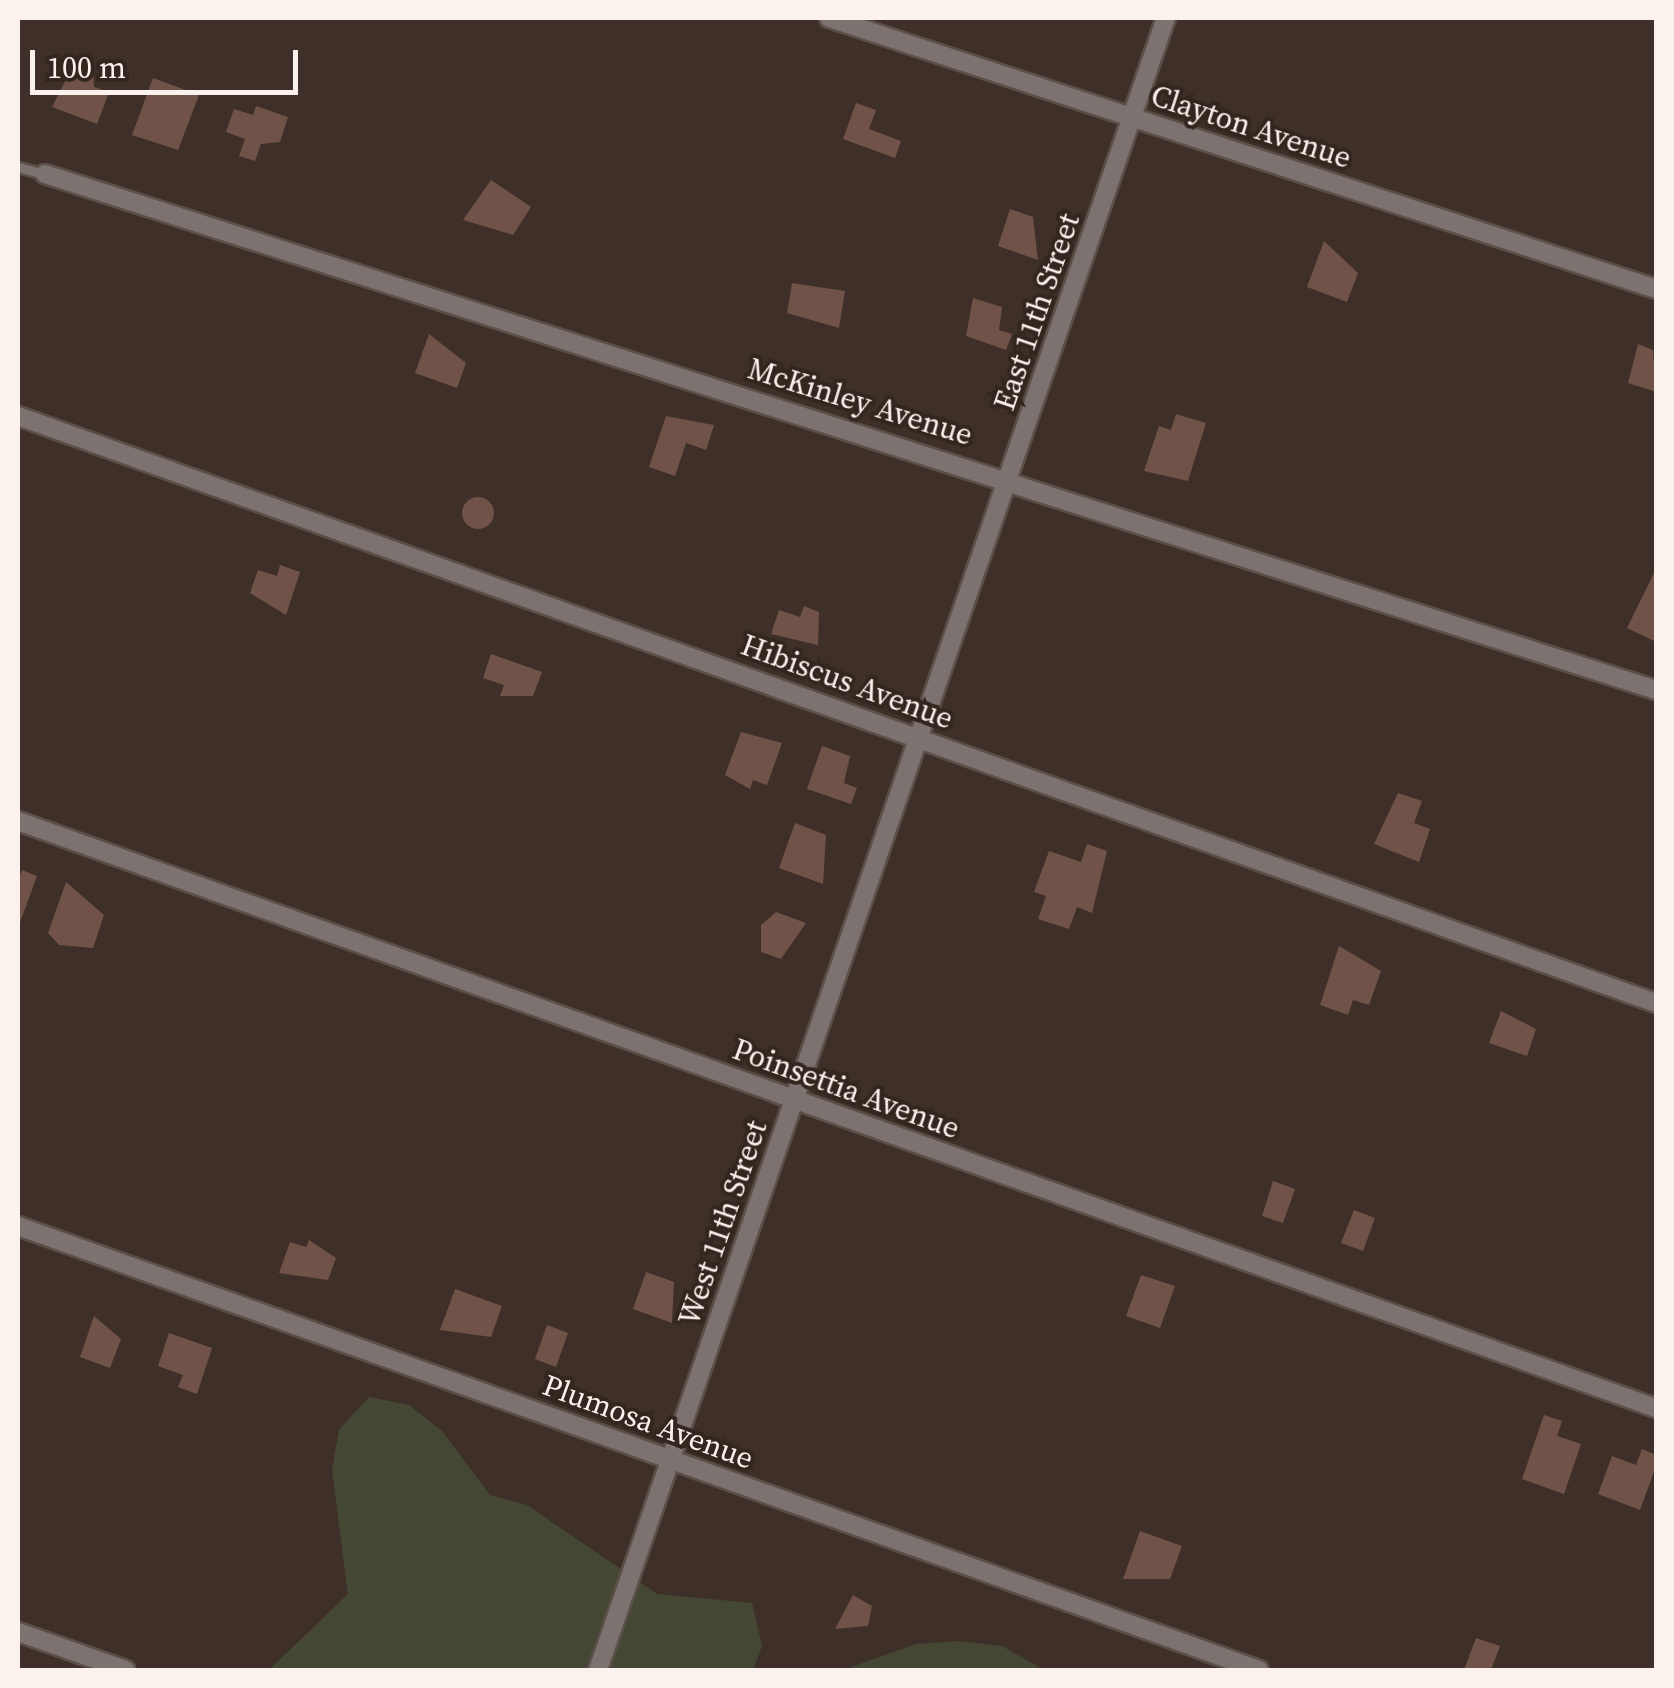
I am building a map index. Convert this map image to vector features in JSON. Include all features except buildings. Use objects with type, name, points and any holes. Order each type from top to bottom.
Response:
[{"type":"street","name":"Clayton Avenue","points":[[829,18],[1656,289]]},
{"type":"street","name":"East 11th Street","points":[[920,737],[1166,18]]},
{"type":"street","name":"McKinley Avenue","points":[[45,174],[1008,477],[1656,690]]},
{"type":"street","name":"Hibiscus Avenue","points":[[18,416],[1656,1003]]},
{"type":"street","name":"West 11th Street","points":[[598,1670],[920,737]]},
{"type":"street","name":"Poinsettia Avenue","points":[[18,822],[1656,1408]]},
{"type":"street","name":"Plumosa Avenue","points":[[18,1226],[1259,1670]]},
{"type":"street","points":[[18,1632],[126,1670]]},
{"type":"lane","points":[[18,168],[45,174]]},
{"type":"green space","points":[[369,1397],[409,1405],[442,1431],[490,1495],[527,1505],[657,1594],[752,1603],[762,1646],[753,1670],[269,1670],[348,1594],[332,1470],[339,1430]]},
{"type":"green space","points":[[960,1641],[1002,1646],[1044,1670],[843,1670],[916,1644]]}]
